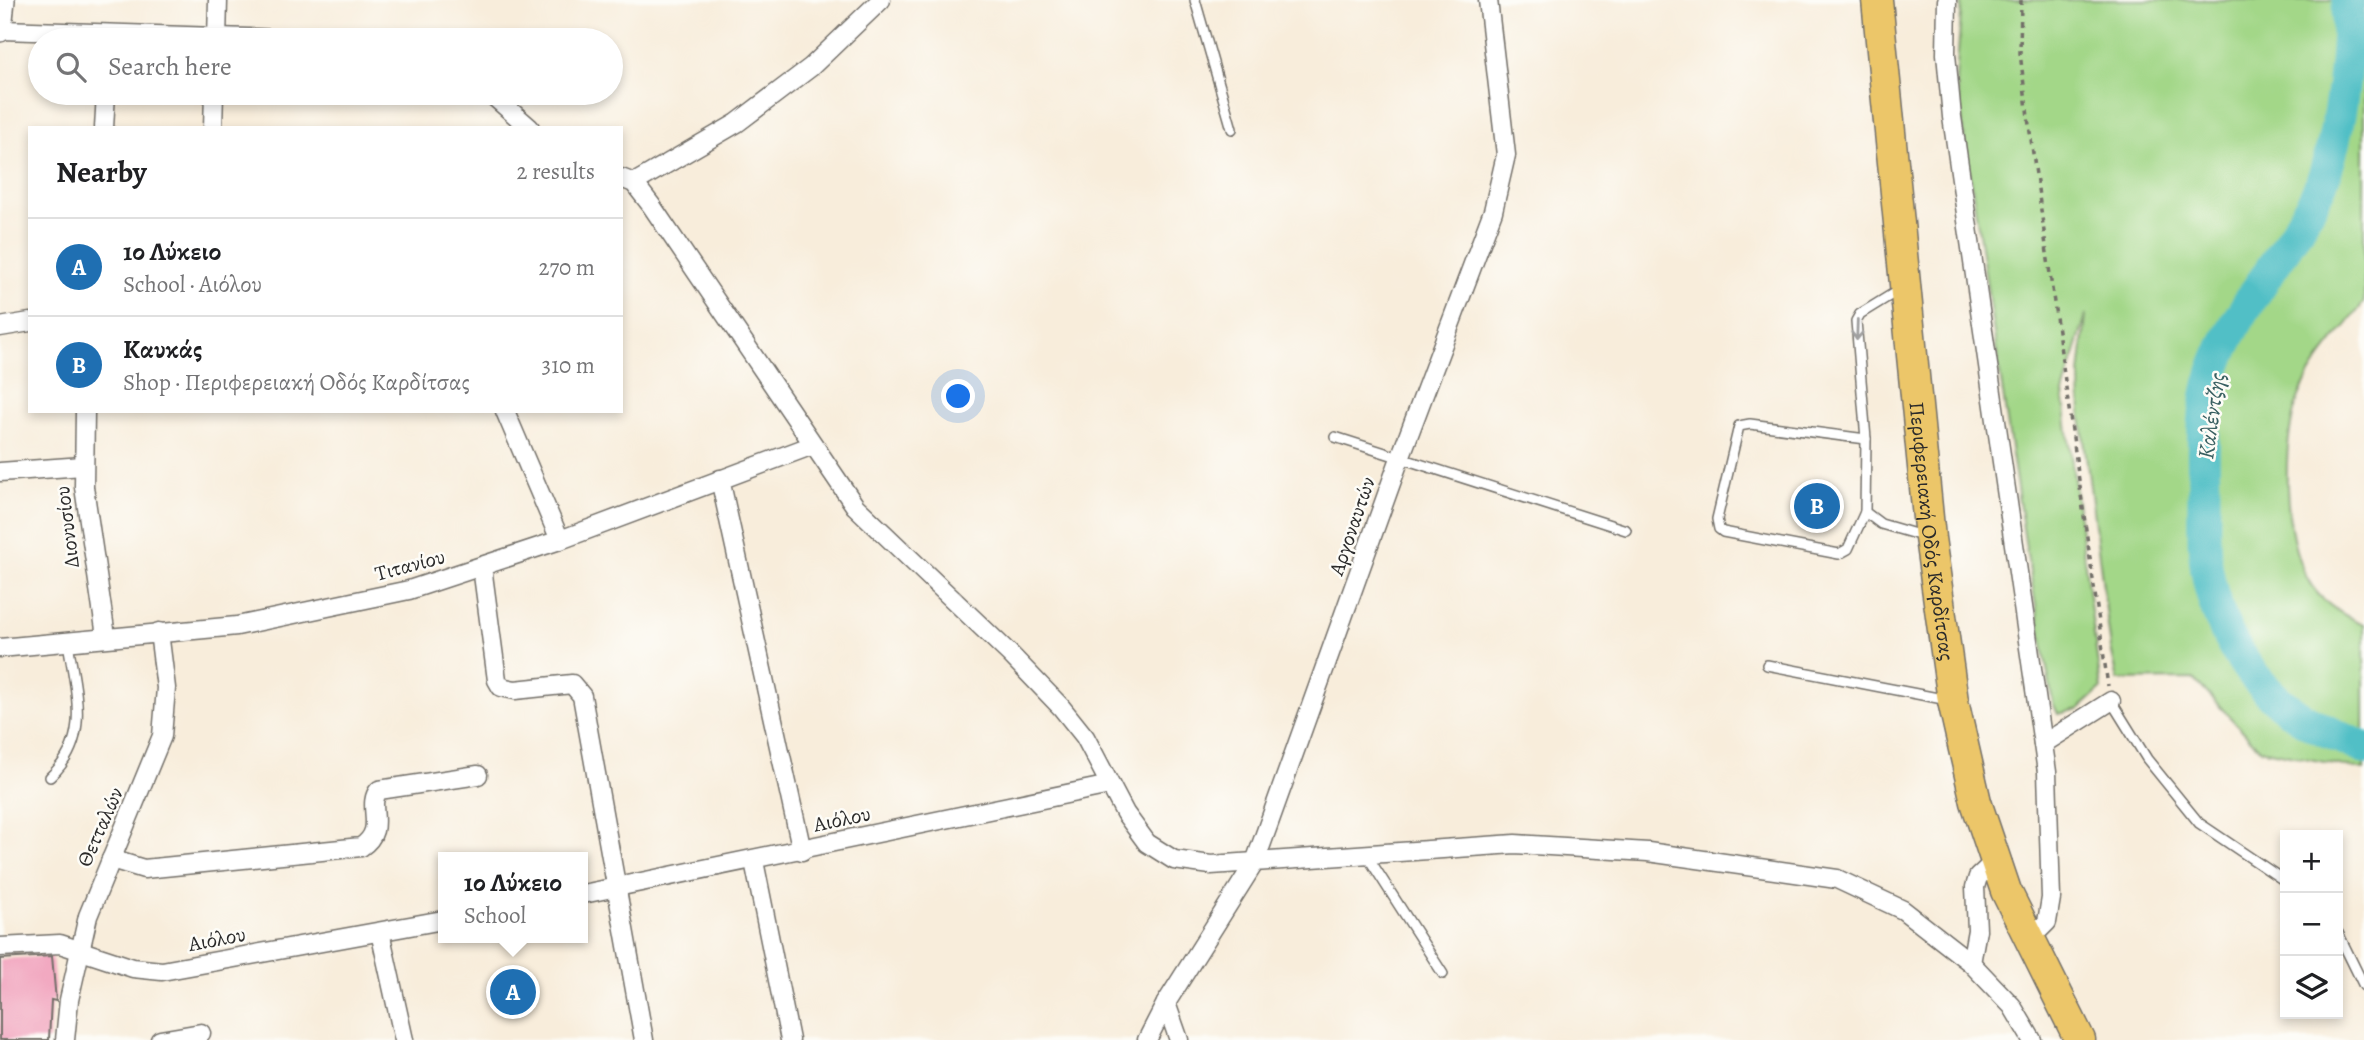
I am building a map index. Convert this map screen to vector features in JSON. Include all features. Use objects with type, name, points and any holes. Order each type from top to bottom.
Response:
[{"type":"main road","name":"Περιφερειακή Οδός Καρδίτσας","points":[[1877,0],[1903,288],[1930,538],[1953,701],[1976,802],[1995,861],[2027,934],[2080,1040]]},
{"type":"street","points":[[4,0],[1,30],[28,32]]},
{"type":"street","points":[[217,28],[218,0]]},
{"type":"street","points":[[881,0],[811,67],[737,123],[627,180],[855,506],[1011,655],[1061,708],[1085,737],[1140,835],[1160,854],[1199,864],[1463,845],[1560,845],[1648,852],[1837,879],[1884,899],[1971,963],[2012,1006],[2032,1040]]},
{"type":"street","name":"Αργοναυτών","points":[[1147,1040],[1166,1003],[1255,862],[1400,458],[1493,211],[1504,166],[1503,113],[1488,0]]},
{"type":"street","points":[[1947,0],[1946,54],[1952,117],[2047,772],[2051,898],[2047,922],[2040,929],[2027,934]]},
{"type":"street","points":[[104,126],[105,105]]},
{"type":"street","points":[[213,126],[214,105]]},
{"type":"street","points":[[504,105],[528,126]]},
{"type":"street","points":[[0,327],[28,322]]},
{"type":"street","name":"Διονυσίου","points":[[85,413],[83,466],[87,516],[106,636]]},
{"type":"street","points":[[506,413],[560,540]]},
{"type":"street","name":"Τιτανίου","points":[[0,648],[106,636],[237,626],[410,590],[560,540],[813,445]]},
{"type":"street","points":[[0,472],[83,466]]},
{"type":"street","points":[[720,479],[802,851]]},
{"type":"street","points":[[482,567],[497,680],[501,687],[515,690],[572,684],[580,692],[644,1040]]},
{"type":"street","name":"Θετταλών","points":[[65,1040],[79,949],[91,906],[162,736],[166,688],[159,632]]},
{"type":"street","points":[[2043,744],[2111,701]]},
{"type":"street","points":[[111,859],[144,869],[361,847],[372,837],[375,828],[374,797],[379,790],[478,775]]},
{"type":"street","name":"Αιόλου","points":[[588,893],[754,861],[1110,785]]},
{"type":"street","points":[[754,861],[790,1040]]},
{"type":"street","points":[[1971,963],[1977,930],[1975,887],[1978,877],[1995,861]]},
{"type":"street","name":"Αιόλου","points":[[0,947],[60,944],[133,968],[162,971],[438,921]]},
{"type":"street","points":[[380,932],[404,1040]]},
{"type":"street","points":[[1166,1003],[1180,1040]]},
{"type":"street","points":[[160,1040],[201,1033]]},
{"type":"lane","points":[[1195,0],[1232,129]]},
{"type":"lane","points":[[1866,439],[1750,424],[1740,426],[1717,519],[1718,529],[1839,554],[1848,549],[1866,512],[1866,439],[1856,321],[1860,314],[1903,288]]},
{"type":"lane","points":[[1335,437],[1626,530]]},
{"type":"lane","points":[[1866,512],[1881,524],[1930,538]]},
{"type":"lane","points":[[50,777],[70,754],[78,722],[68,640]]},
{"type":"lane","points":[[1767,665],[1953,701]]},
{"type":"lane","points":[[2111,701],[2147,759],[2199,823],[2280,878]]},
{"type":"lane","points":[[1365,852],[1443,974]]},
{"type":"lane","points":[[2343,943],[2364,986]]},
{"type":"path","points":[[2021,0],[2020,53],[2029,125],[2111,701]]},
{"type":"green space","points":[[1962,0],[2364,0],[2364,302],[2319,360],[2298,399],[2289,441],[2287,490],[2293,538],[2307,578],[2331,606],[2364,624],[2364,770],[2260,749],[2194,679],[2118,680],[2111,649],[2081,417],[2080,375],[2086,315],[2063,393],[2101,689],[2079,709],[2058,714],[2053,703],[2027,555],[1956,79]]},
{"type":"building","points":[[52,956],[56,1001],[51,1000],[49,1040],[0,1040],[0,959]]},
{"type":"waterway","name":"Καλέντζης","points":[[2348,0],[2345,73],[2337,128],[2323,177],[2303,219],[2223,348],[2210,385],[2204,431],[2204,532],[2205,555],[2215,603],[2235,648],[2249,669],[2264,688],[2302,718],[2364,748]]},
{"type":"place","name":"Καυκάς","points":[[1817,506]]},
{"type":"place","name":"1ο Λύκειο","points":[[513,992]]}]
